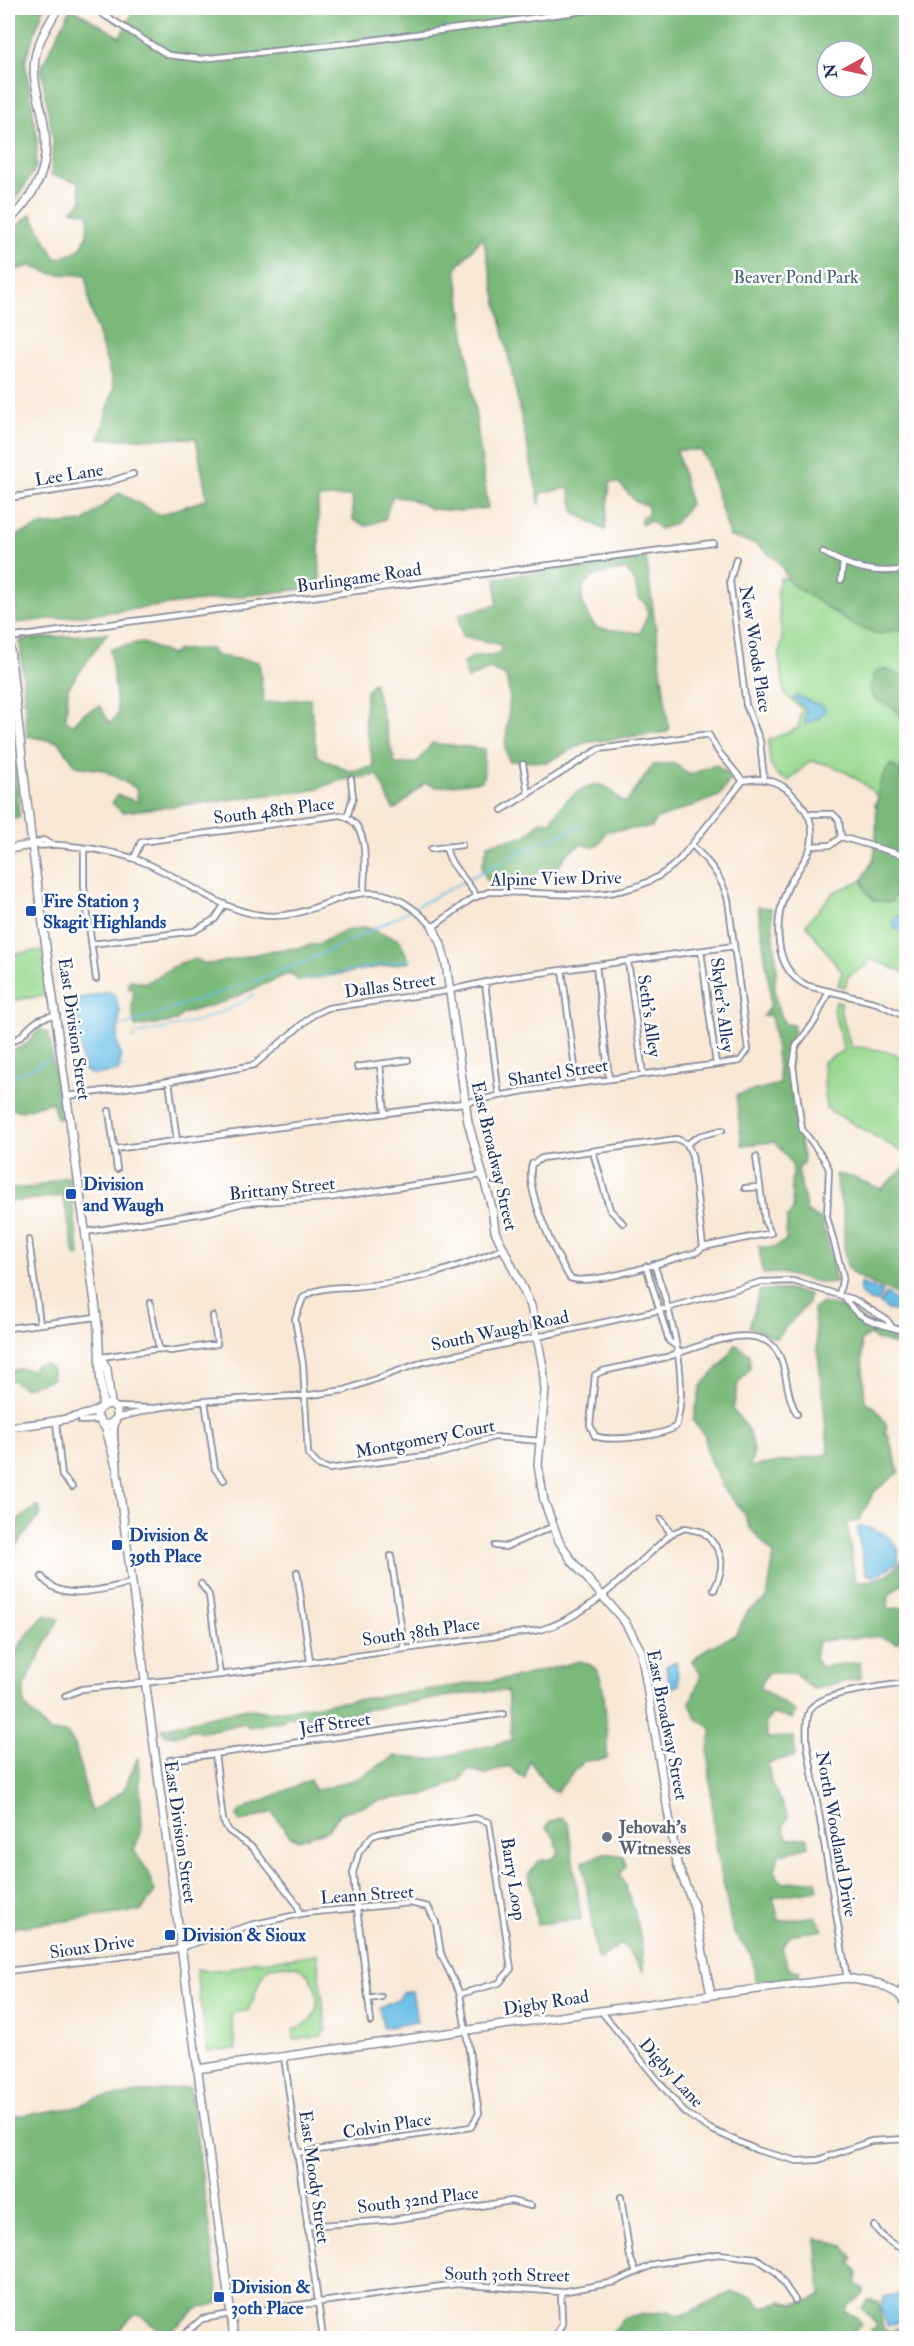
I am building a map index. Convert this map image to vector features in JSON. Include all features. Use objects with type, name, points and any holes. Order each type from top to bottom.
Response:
[{"type":"street","points":[[8,222],[30,197],[42,176],[47,153],[34,74],[35,58],[58,8]]},
{"type":"street","points":[[93,8],[168,55],[201,59],[358,42],[605,8]]},
{"type":"street","name":"Lee Lane","points":[[8,498],[106,483],[133,474]]},
{"type":"street","name":"Burlingame Road","points":[[8,638],[713,543]]},
{"type":"street","points":[[823,552],[843,564],[884,572],[906,569]]},
{"type":"street","name":"New Woods Place","points":[[736,559],[730,581],[746,705],[760,741],[764,779]]},
{"type":"street","points":[[841,580],[843,564]]},
{"type":"street","name":"East Division Street","points":[[8,633],[32,845],[97,1317],[101,1357],[99,1370],[104,1395],[100,1421],[106,1429],[117,1472],[234,2338]]},
{"type":"street","points":[[502,810],[602,748],[709,735],[718,751],[743,781],[764,779],[788,790],[809,814],[811,846],[787,888],[779,914],[778,935],[783,958],[789,970],[799,982],[828,993],[877,1004],[906,1017]]},
{"type":"street","points":[[523,764],[528,794]]},
{"type":"street","points":[[347,817],[353,798],[351,779]]},
{"type":"street","name":"Alpine View Drive","points":[[433,927],[476,896],[489,892],[595,894],[630,891],[644,886],[670,870],[743,781]]},
{"type":"street","points":[[809,814],[833,814],[839,820],[841,837]]},
{"type":"street","name":"South 48th Place","points":[[134,858],[141,842],[340,815],[347,817],[358,826],[363,837],[364,893]]},
{"type":"street","points":[[811,846],[831,845],[841,837]]},
{"type":"street","points":[[841,837],[906,856]]},
{"type":"street","points":[[8,849],[32,845],[44,848],[53,845],[84,848],[134,858],[157,867],[225,904],[245,912],[275,916],[364,893],[397,899],[411,907],[433,927]]},
{"type":"street","points":[[431,849],[462,845]]},
{"type":"street","name":"Shantel Street","points":[[114,1149],[464,1103],[577,1083],[740,1061],[748,1050],[725,888],[712,865],[692,845]]},
{"type":"street","points":[[446,847],[450,863],[464,875],[476,896]]},
{"type":"street","points":[[84,848],[84,886],[96,979]]},
{"type":"street","points":[[92,944],[194,932],[215,919],[225,904]]},
{"type":"street","name":"East Broadway Street","points":[[433,927],[441,945],[450,991],[464,1103],[482,1175],[502,1249],[531,1306],[538,1338],[545,1391],[539,1475],[552,1527],[572,1561],[625,1622],[641,1651],[677,1864],[694,1906],[711,1995]]},
{"type":"street","name":"Dallas Street","points":[[68,1096],[169,1081],[254,1065],[313,1015],[328,1008],[450,991],[562,970],[734,946]]},
{"type":"street","name":"Skyler's Alley","points":[[701,951],[716,1064]]},
{"type":"street","name":"Seth's Alley","points":[[628,961],[643,1074]]},
{"type":"street","points":[[596,965],[609,1079]]},
{"type":"street","points":[[562,970],[577,1083]]},
{"type":"street","points":[[485,983],[499,1096]]},
{"type":"street","points":[[828,993],[815,1022],[796,1046],[793,1066],[802,1130],[829,1169],[827,1217],[843,1276],[838,1294]]},
{"type":"street","points":[[8,1043],[20,1037],[40,1017],[57,1015]]},
{"type":"street","points":[[357,1067],[408,1060]]},
{"type":"street","points":[[380,1064],[385,1113]]},
{"type":"street","points":[[169,1081],[177,1141]]},
{"type":"street","points":[[109,1111],[117,1169]]},
{"type":"street","points":[[687,1144],[699,1136],[722,1130]]},
{"type":"street","points":[[703,1247],[692,1155],[687,1144],[677,1139],[542,1158],[532,1164],[530,1174],[549,1238],[570,1278],[576,1281],[654,1264],[697,1252],[703,1247],[771,1233],[765,1222],[756,1157]]},
{"type":"street","points":[[593,1152],[610,1210],[623,1223]]},
{"type":"street","name":"Brittany Street","points":[[86,1232],[210,1212],[243,1203],[328,1198],[482,1175]]},
{"type":"street","points":[[745,1188],[760,1187]]},
{"type":"street","points":[[29,1240],[40,1324]]},
{"type":"street","points":[[305,1395],[294,1319],[298,1303],[309,1292],[419,1279],[451,1271],[502,1249]]},
{"type":"street","points":[[654,1264],[669,1307],[678,1354],[676,1426],[666,1432],[606,1440],[595,1436],[590,1425],[595,1375],[678,1354],[733,1336],[749,1335],[776,1349],[780,1357],[788,1397],[797,1414]]},
{"type":"street","points":[[646,1266],[669,1341],[676,1346]]},
{"type":"street","name":"South Waugh Road","points":[[116,1420],[156,1408],[205,1401],[305,1395],[345,1390],[423,1362],[660,1310],[761,1282],[793,1281],[838,1294],[846,1299],[853,1299],[887,1320],[892,1327],[906,1332]]},
{"type":"street","points":[[150,1303],[159,1348]]},
{"type":"street","points":[[101,1357],[159,1348],[171,1351],[217,1344],[213,1316]]},
{"type":"street","points":[[8,1328],[97,1317]]},
{"type":"street","name":"East Division Street","points":[[101,1357],[107,1369],[116,1420],[113,1433],[118,1457],[117,1472]]},
{"type":"street","name":"Montgomery Court","points":[[305,1395],[308,1454],[318,1465],[329,1469],[428,1456],[494,1437],[540,1441]]},
{"type":"street","points":[[205,1401],[215,1469],[224,1480]]},
{"type":"street","points":[[77,1420],[101,1407],[112,1405]]},
{"type":"street","name":"South Waugh Road","points":[[112,1405],[156,1408]]},
{"type":"street","points":[[8,1427],[77,1420],[100,1421],[109,1425],[116,1420]]},
{"type":"street","points":[[56,1422],[63,1476],[72,1487]]},
{"type":"street","points":[[661,1519],[671,1534],[686,1528],[693,1528],[711,1539],[721,1557],[723,1567],[714,1590]]},
{"type":"street","points":[[905,1536],[906,1525]]},
{"type":"street","points":[[495,1546],[505,1547],[552,1527]]},
{"type":"street","name":"South 38th Place","points":[[65,1696],[82,1689],[220,1675],[404,1647],[540,1630],[572,1617],[671,1534]]},
{"type":"street","points":[[391,1556],[404,1647]]},
{"type":"street","points":[[297,1572],[310,1661]]},
{"type":"street","points":[[42,1577],[47,1584],[59,1591],[76,1592],[132,1583]]},
{"type":"street","points":[[201,1584],[209,1595],[220,1675]]},
{"type":"street","name":"North Woodland Drive","points":[[847,1978],[807,1743],[807,1722],[810,1709],[822,1699],[906,1683]]},
{"type":"street","name":"Jeff Street","points":[[170,1760],[503,1714]]},
{"type":"street","points":[[215,1754],[223,1821],[229,1831],[253,1848],[297,1904],[300,1914]]},
{"type":"street","name":"Barry Loop","points":[[356,1907],[353,1873],[355,1862],[364,1843],[372,1836],[476,1818],[489,1822],[511,1969],[499,1983],[460,1994]]},
{"type":"street","name":"Leann Street","points":[[180,1946],[251,1925],[300,1914],[410,1903],[428,1907],[436,1922],[441,1954],[460,1994],[479,2113],[477,2120]]},
{"type":"street","points":[[356,1907],[372,2022]]},
{"type":"street","name":"Sioux Drive","points":[[8,1971],[180,1946]]},
{"type":"street","name":"Digby Road","points":[[197,2069],[599,2010],[847,1978],[875,1982],[898,1994]]},
{"type":"street","points":[[906,1982],[898,1994],[906,2003]]},
{"type":"street","points":[[368,1999],[381,1996]]},
{"type":"street","name":"Digby Lane","points":[[599,2010],[684,2112],[711,2129],[757,2150],[797,2161],[818,2160],[871,2141],[906,2139]]},
{"type":"street","name":"East Moody Street","points":[[284,2056],[323,2338]]},
{"type":"street","name":"Colvin Place","points":[[297,2153],[471,2127],[477,2120]]},
{"type":"street","points":[[621,2197],[630,2257],[636,2272]]},
{"type":"street","name":"South 32nd Place","points":[[307,2226],[392,2220],[511,2201],[531,2206]]},
{"type":"street","points":[[874,2226],[881,2236],[897,2247],[906,2249]]},
{"type":"street","name":"South 30th Street","points":[[180,2338],[202,2319],[231,2314],[457,2284],[561,2292],[599,2286],[654,2264],[736,2254],[756,2258],[776,2272],[795,2300]]},
{"type":"street","points":[[556,2335],[562,2325],[561,2292]]},
{"type":"green space","points":[[8,8],[44,8],[25,60],[37,137],[36,167],[16,200],[8,200]]},
{"type":"green space","name":"Beaver Pond Park","points":[[71,8],[120,37],[135,8],[906,8],[906,634],[899,629],[878,634],[852,624],[790,583],[779,562],[756,544],[730,537],[706,459],[700,450],[677,450],[690,504],[674,524],[660,529],[650,520],[642,525],[640,519],[649,512],[647,505],[636,502],[619,483],[610,482],[605,530],[575,513],[569,488],[541,493],[540,505],[483,237],[456,268],[488,508],[460,511],[432,509],[411,499],[392,496],[385,519],[366,526],[353,520],[352,496],[318,498],[320,587],[17,623],[8,539],[40,526],[83,522],[119,493],[160,515],[207,499],[196,438],[99,439],[114,387],[90,307],[86,275],[53,274],[30,266],[8,272],[8,234],[31,214],[56,259],[79,249],[85,239],[89,214],[72,210],[82,201],[78,182],[51,175],[53,139],[41,68]]},
{"type":"green space","points":[[646,557],[669,729],[667,732],[584,743],[548,762],[509,761],[505,749],[510,698],[506,676],[489,669],[468,679],[463,663],[475,656],[499,654],[502,645],[462,636],[459,614],[497,605],[496,578]],"holes":[[[626,569],[635,583],[638,598],[645,603],[648,614],[640,633],[597,628],[587,615],[583,604],[582,590],[585,584],[596,576]]]},
{"type":"green space","points":[[780,578],[851,581],[906,603],[906,825],[903,830],[906,834],[906,849],[874,805],[879,798],[857,779],[829,765],[810,761],[789,781],[777,774],[771,765],[769,740],[798,728],[802,709],[785,695],[779,658],[782,638],[777,590]]},
{"type":"green space","points":[[107,633],[68,688],[66,720],[73,725],[84,713],[100,706],[110,724],[118,714],[110,649],[141,642],[171,655],[179,650],[211,649],[216,656],[259,662],[264,703],[310,698],[317,756],[349,771],[374,767],[365,722],[366,691],[374,682],[395,764],[417,763],[432,743],[485,749],[482,781],[437,787],[425,783],[393,809],[378,775],[341,780],[313,790],[122,812],[112,803],[118,795],[138,802],[136,788],[103,770],[76,766],[59,742],[27,736],[20,640]]},
{"type":"green space","points":[[884,669],[902,676],[906,673],[906,724],[895,709],[871,695],[874,673]]},
{"type":"green space","points":[[16,760],[19,818],[8,820],[8,762]]},
{"type":"green space","points":[[674,763],[690,775],[715,764],[729,774],[730,780],[719,796],[655,820],[652,827],[606,831],[601,842],[594,847],[581,844],[566,855],[557,869],[538,871],[529,885],[487,881],[482,867],[488,844],[526,836],[541,821],[551,822],[567,800],[591,785],[608,788],[626,803],[653,765]]},
{"type":"green space","points":[[891,764],[906,777],[906,822],[905,869],[891,902],[875,901],[869,895],[863,882],[874,857],[876,845],[877,797],[884,774]]},
{"type":"green space","points":[[905,871],[897,904],[906,906],[906,973],[870,959],[867,965],[848,976],[845,987],[838,985],[842,972],[806,924],[834,892],[865,879]]},
{"type":"green space","points":[[758,907],[771,908],[777,969],[775,990],[777,1005],[785,1024],[794,1025],[789,1049],[790,1081],[795,1121],[804,1161],[798,1170],[807,1212],[821,1220],[830,1249],[836,1282],[823,1283],[780,1273],[763,1274],[759,1247],[775,1247],[786,1241],[787,1218],[793,1210],[791,1181],[793,1170],[789,1160],[774,1142],[742,1145],[736,1095],[780,1084],[772,1019],[769,1015],[763,1016],[770,1006],[770,990]]},
{"type":"green space","points":[[365,927],[400,940],[409,962],[299,981],[290,973],[226,1001],[182,1014],[176,1021],[135,1027],[132,1008],[134,988],[129,989],[128,982],[132,980],[146,983],[180,963],[195,959],[207,964],[218,963],[274,950],[299,948],[320,943],[345,931]]},
{"type":"green space","points":[[42,950],[48,995],[8,1001],[8,955]]},
{"type":"green space","points":[[836,1002],[842,1002],[840,1009],[851,1047],[893,1053],[906,1059],[906,1154],[826,1108],[823,1062],[844,1050],[833,1009]]},
{"type":"green space","points":[[39,1029],[49,1033],[61,1118],[57,1119],[52,1102],[21,1111],[8,1108],[8,1053],[27,1044]]},
{"type":"green space","points":[[906,1167],[906,1295],[903,1298],[866,1281],[850,1270],[845,1258],[844,1215],[835,1174],[852,1177],[881,1189]]},
{"type":"green space","points":[[69,1177],[80,1256],[75,1255],[63,1196],[8,1202],[8,1189],[35,1187]]},
{"type":"green space","points":[[760,1290],[788,1290],[809,1294],[808,1303],[776,1338],[749,1327]]},
{"type":"green space","points":[[822,1303],[843,1307],[870,1327],[906,1343],[905,1348],[875,1339],[870,1334],[861,1341],[865,1402],[875,1407],[887,1426],[885,1432],[888,1434],[899,1472],[874,1492],[859,1520],[847,1523],[855,1581],[871,1580],[885,1575],[898,1566],[906,1553],[906,1581],[889,1595],[888,1609],[906,1607],[906,1626],[898,1643],[877,1636],[818,1641],[815,1659],[821,1667],[860,1662],[861,1678],[813,1689],[793,1673],[768,1673],[759,1687],[796,1712],[792,1719],[772,1714],[765,1723],[767,1738],[794,1737],[795,1756],[768,1763],[771,1782],[788,1817],[783,1828],[788,1839],[808,1838],[809,1846],[779,1855],[774,1871],[782,1883],[816,1880],[818,1890],[773,1897],[779,1921],[815,1916],[823,1929],[790,1935],[782,1948],[789,1969],[800,1971],[798,1978],[755,1981],[753,1957],[733,1933],[715,1841],[708,1749],[712,1729],[696,1718],[690,1703],[701,1675],[692,1661],[708,1648],[735,1635],[748,1611],[767,1599],[774,1554],[750,1528],[744,1513],[723,1487],[707,1454],[705,1436],[693,1421],[701,1386],[723,1363],[736,1344],[750,1355],[750,1369],[738,1383],[733,1410],[748,1430],[753,1444],[749,1467],[829,1454],[813,1309]]},
{"type":"green space","points":[[46,1364],[51,1368],[53,1379],[24,1388],[8,1380],[8,1372],[21,1368],[32,1370],[35,1365]]},
{"type":"green space","points":[[38,1505],[41,1514],[10,1553],[8,1566],[8,1528]]},
{"type":"green space","points":[[45,1615],[59,1619],[24,1686],[24,1705],[50,1732],[67,1733],[75,1745],[91,1812],[124,1790],[138,1757],[142,1826],[134,1851],[147,1870],[155,1892],[141,1911],[16,1927],[8,1931],[8,1669],[19,1647]]},
{"type":"green space","points":[[580,1661],[596,1669],[599,1674],[606,1716],[607,1759],[584,1761],[556,1792],[548,1787],[529,1760],[525,1779],[508,1766],[486,1774],[469,1770],[460,1780],[429,1794],[382,1800],[340,1813],[327,1831],[298,1840],[289,1835],[272,1812],[240,1822],[237,1815],[241,1810],[310,1780],[315,1791],[357,1779],[395,1756],[430,1760],[512,1740],[507,1691],[482,1691],[328,1716],[316,1713],[309,1718],[287,1716],[282,1721],[249,1727],[245,1723],[204,1732],[192,1730],[175,1736],[164,1734],[162,1728],[247,1708],[269,1712],[518,1677]]},
{"type":"green space","points":[[562,1818],[568,1823],[581,1919],[537,1924],[529,1874],[539,1861],[552,1859],[559,1852],[555,1838],[546,1828],[551,1821]]},
{"type":"green space","points":[[604,1853],[623,1856],[626,1866],[620,1875],[637,1922],[642,1947],[643,1972],[622,1943],[601,1959],[597,1958],[583,1862]]},
{"type":"green space","points":[[317,1954],[326,2030],[321,2036],[294,2040],[293,2030],[310,2021],[317,2008],[316,1992],[309,1977],[295,1966],[270,1967],[262,1977],[247,2011],[235,2012],[231,2016],[236,2049],[207,2051],[196,1969],[226,1969],[242,1966],[255,1960],[262,1962]]},
{"type":"green space","points":[[190,2087],[219,2303],[197,2309],[166,2335],[136,2313],[111,2338],[8,2338],[8,2117],[73,2108],[98,2098]]},
{"type":"green space","points":[[816,2238],[844,2246],[853,2260],[850,2263],[858,2273],[856,2284],[864,2289],[864,2293],[845,2311],[854,2315],[862,2325],[853,2331],[861,2338],[605,2338],[625,2317],[669,2311],[681,2316],[732,2292],[753,2297],[762,2308],[781,2301],[797,2303],[821,2296]]},
{"type":"green space","points":[[868,2300],[879,2301],[883,2329],[889,2332],[906,2324],[906,2338],[873,2338],[871,2329],[875,2329],[877,2324],[862,2308]]},
{"type":"water","points":[[797,696],[825,710],[819,718],[805,724],[806,709],[794,698]]},
{"type":"water","points":[[898,916],[906,918],[906,932],[895,929],[893,918]]},
{"type":"water","points":[[108,992],[114,994],[120,1012],[117,1041],[121,1058],[118,1071],[94,1075],[83,1070],[75,1004],[78,999]]},
{"type":"water","points":[[860,1283],[883,1292],[878,1302],[870,1301],[861,1294]]},
{"type":"water","points":[[886,1294],[898,1302],[899,1308],[896,1311],[888,1310],[880,1303]]},
{"type":"water","points":[[860,1526],[877,1531],[892,1540],[899,1551],[897,1563],[875,1576],[866,1574],[857,1529]]},
{"type":"water","points":[[676,1661],[679,1685],[670,1688],[666,1666]]},
{"type":"water","points":[[412,1991],[417,2022],[383,2028],[380,2008],[399,1999],[402,1993]]},
{"type":"water","points":[[906,2293],[903,2319],[887,2326],[881,2307],[884,2297]]},
{"type":"waterway","points":[[468,879],[519,852],[581,826]]},
{"type":"waterway","points":[[415,907],[463,882]]},
{"type":"waterway","points":[[121,1027],[291,967],[377,928],[410,910]]},
{"type":"waterway","points":[[305,979],[412,959]]},
{"type":"waterway","points":[[132,1039],[137,1034],[213,1016],[254,994]]},
{"type":"waterway","points":[[71,1049],[81,1045]]},
{"type":"waterway","points":[[8,1078],[52,1059]]},
{"type":"waterway","points":[[119,1068],[125,1067]]},
{"type":"place","name":"Fire Station 3 Skagit Highlands","points":[[31,911]]},
{"type":"place","name":"Division and Waugh","points":[[71,1194]]},
{"type":"place","name":"Division & 39th Place","points":[[117,1545]]},
{"type":"place","name":"Jehovah's Witnesses","points":[[607,1837]]},
{"type":"place","name":"Division & Sioux","points":[[170,1935]]},
{"type":"place","name":"Division & 30th Place","points":[[219,2297]]}]
